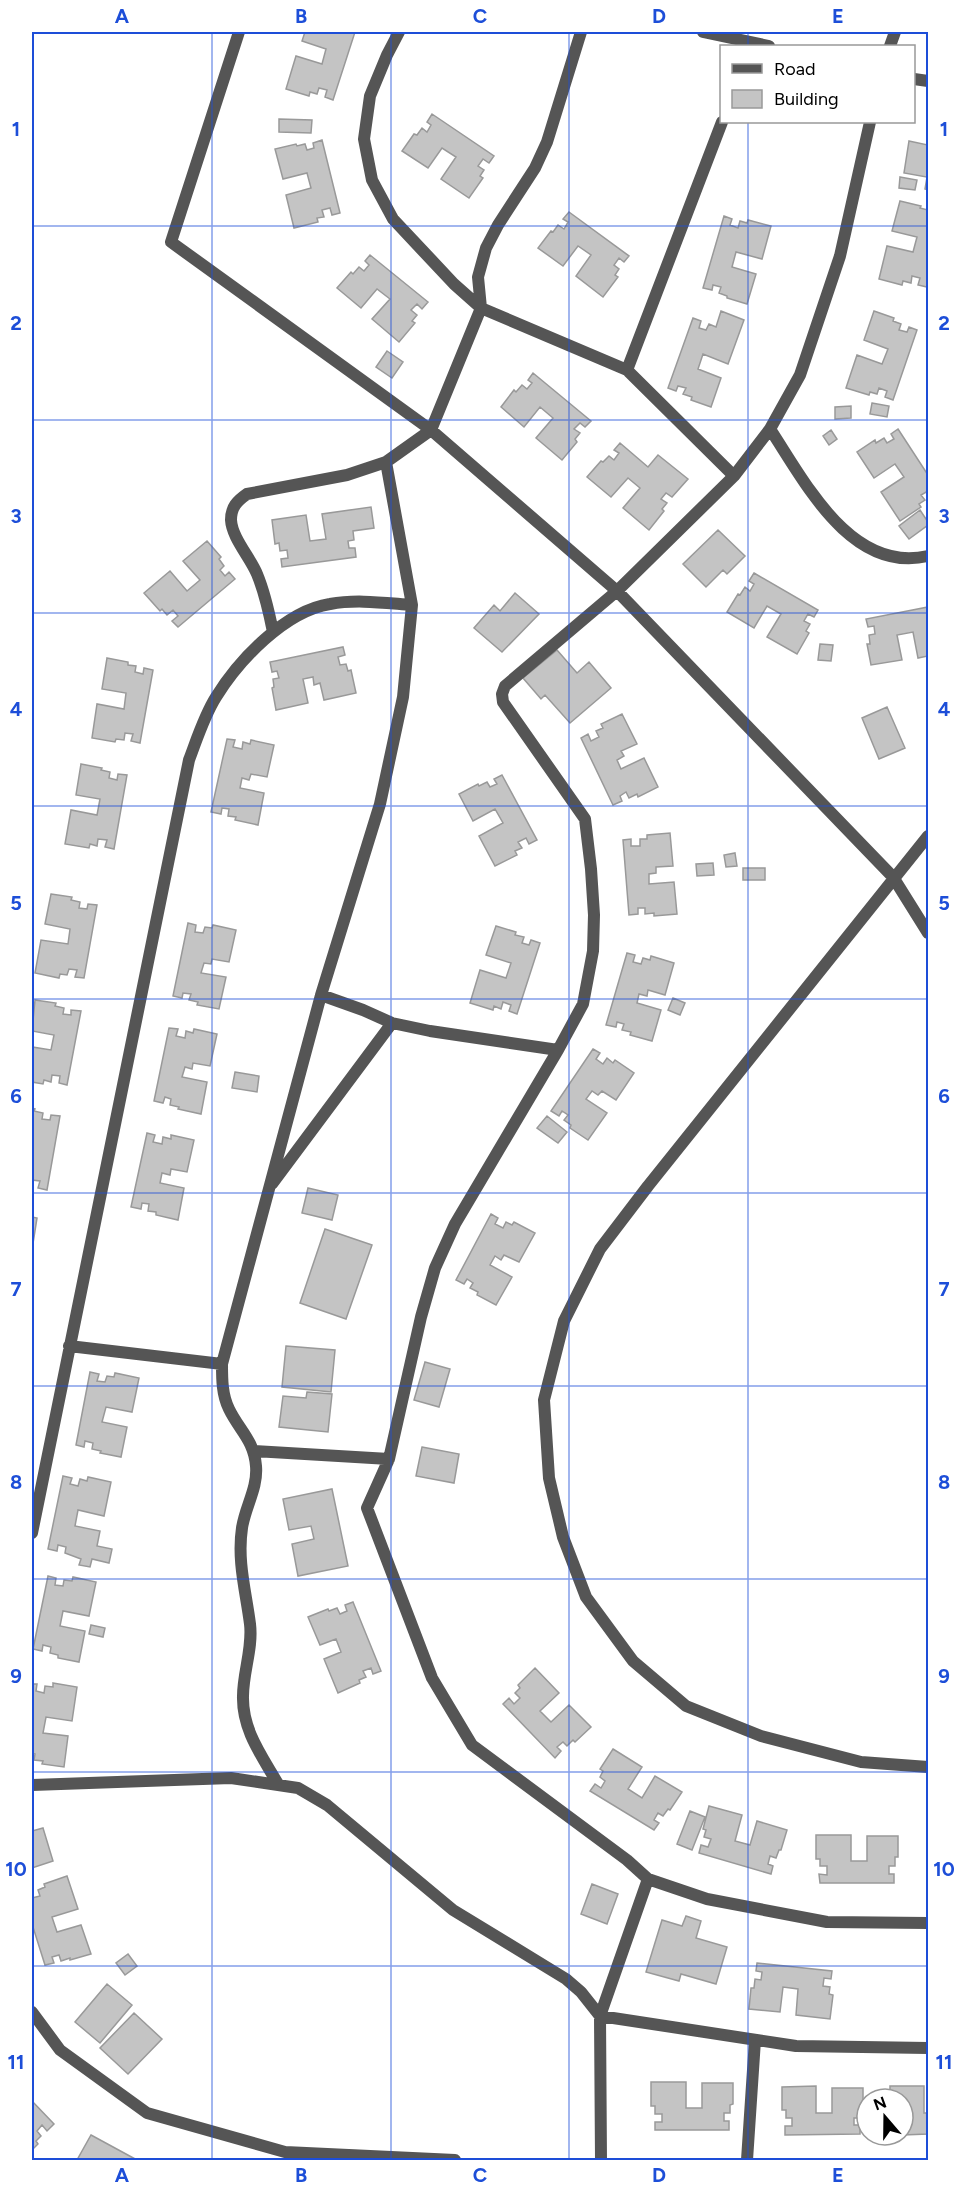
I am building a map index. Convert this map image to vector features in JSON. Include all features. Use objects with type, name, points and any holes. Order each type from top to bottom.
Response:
[{"type":"street","points":[[239,32],[171,242],[431,430],[617,591],[893,877],[928,933]]},
{"type":"street","points":[[399,32],[370,96],[364,139],[372,180],[393,219],[453,284],[481,308],[627,370],[734,477]]},
{"type":"street","points":[[273,632],[266,597],[257,573],[231,522],[233,507],[238,500],[248,494],[347,475],[386,462],[431,430],[481,308],[478,277],[486,248],[535,168],[543,150],[581,32]]},
{"type":"street","points":[[703,32],[753,45]]},
{"type":"street","points":[[627,370],[722,123]]},
{"type":"street","points":[[870,123],[840,256],[800,375],[770,429],[734,477],[617,591],[513,677],[505,686],[502,694],[503,702],[508,710],[585,819],[594,915],[593,951],[583,1004],[455,1224],[435,1268],[421,1317],[389,1460],[367,1508],[432,1678],[472,1744],[627,1860],[648,1879],[707,1899],[827,1922],[928,1923]]},
{"type":"street","points":[[770,429],[814,496],[843,530],[875,552],[899,559],[928,556]]},
{"type":"street","points":[[278,1784],[248,1731],[244,1712],[243,1694],[250,1640],[241,1548],[242,1526],[256,1482],[256,1466],[254,1451],[248,1437],[230,1411],[224,1397],[222,1364],[321,995],[380,804],[403,697],[412,604],[386,462]]},
{"type":"street","points":[[32,1533],[189,760],[202,724],[215,698],[240,664],[273,632],[305,611],[328,604],[352,601],[412,604]]},
{"type":"street","points":[[928,836],[893,877],[600,1249],[564,1321],[544,1400],[549,1478],[563,1537],[586,1597],[633,1661],[686,1706],[761,1736],[861,1762],[928,1767]]},
{"type":"street","points":[[321,995],[392,1023],[558,1050]]},
{"type":"street","points":[[268,1190],[392,1023]]},
{"type":"street","points":[[69,1346],[222,1364]]},
{"type":"street","points":[[254,1451],[389,1460]]},
{"type":"street","points":[[32,1785],[231,1778],[298,1788],[327,1804],[453,1910],[566,1978],[581,1992],[600,2016],[796,2046],[928,2048]]},
{"type":"street","points":[[601,2160],[600,2016],[648,1879]]},
{"type":"street","points":[[32,2012],[60,2050],[147,2114],[285,2152],[455,2160]]},
{"type":"street","points":[[747,2160],[755,2040]]},
{"type":"building","points":[[305,32],[355,32],[333,100],[325,97],[327,90],[319,88],[317,94],[310,92],[309,96],[286,89],[296,56],[322,64],[326,49],[302,41]]},
{"type":"building","points":[[432,114],[494,156],[489,163],[483,159],[478,166],[484,170],[480,176],[483,178],[469,198],[441,179],[456,157],[442,148],[428,168],[402,151],[414,134],[417,135],[422,128],[427,132],[431,125],[427,122]]},
{"type":"building","points":[[279,119],[312,120],[311,133],[279,132]]},
{"type":"building","points":[[322,140],[340,213],[332,215],[330,208],[322,210],[324,217],[317,218],[318,222],[294,228],[286,195],[311,188],[307,173],[283,179],[275,149],[305,144],[307,150],[314,148],[313,143]]},
{"type":"building","points":[[909,141],[928,145],[928,190],[925,189],[927,177],[904,173]]},
{"type":"building","points":[[900,177],[917,180],[915,190],[899,188]]},
{"type":"building","points":[[900,201],[928,210],[927,287],[918,285],[920,278],[912,276],[911,283],[903,281],[902,285],[879,279],[887,246],[913,252],[917,237],[892,231]]},
{"type":"building","points":[[569,212],[629,256],[624,262],[619,258],[614,265],[619,269],[615,275],[618,277],[603,297],[576,276],[591,255],[578,246],[563,266],[538,248],[558,225],[564,229],[568,222],[563,219]]},
{"type":"building","points":[[724,216],[732,219],[730,225],[738,228],[740,221],[747,223],[748,220],[771,226],[762,259],[736,252],[732,267],[756,274],[747,304],[719,293],[721,287],[713,285],[712,290],[703,288]]},
{"type":"building","points":[[370,255],[428,302],[422,309],[417,304],[411,310],[417,315],[412,321],[415,323],[399,342],[372,319],[390,299],[377,289],[361,308],[337,288],[351,272],[353,274],[359,267],[364,271],[369,265],[365,261]]},
{"type":"building","points":[[721,311],[744,320],[728,364],[703,354],[698,369],[721,378],[711,407],[691,400],[692,397],[683,394],[686,388],[678,386],[676,391],[668,388],[693,318],[701,321],[699,328],[706,330],[709,324],[716,327]]},
{"type":"building","points":[[874,311],[894,318],[893,321],[901,324],[899,330],[907,332],[909,327],[917,330],[893,400],[885,397],[887,391],[879,388],[877,394],[870,392],[869,395],[846,388],[857,355],[882,364],[888,349],[864,340]]},
{"type":"building","points":[[387,351],[403,362],[392,378],[376,367]]},
{"type":"building","points":[[533,373],[591,421],[585,427],[580,423],[574,429],[580,433],[575,439],[577,442],[562,460],[536,438],[553,418],[540,407],[524,427],[501,407],[514,390],[516,392],[522,385],[527,389],[532,383],[528,380]]},
{"type":"building","points":[[872,403],[889,406],[887,417],[870,414]]},
{"type":"building","points":[[851,406],[851,418],[835,419],[835,407]]},
{"type":"building","points":[[898,429],[928,475],[928,491],[921,495],[925,500],[919,504],[921,507],[900,521],[881,492],[904,477],[895,464],[874,478],[857,452],[875,440],[876,443],[884,438],[887,443],[894,439],[891,434]]},
{"type":"building","points":[[831,430],[837,439],[829,445],[823,436]]},
{"type":"building","points":[[620,443],[648,467],[658,455],[688,479],[672,497],[666,493],[661,499],[667,503],[662,509],[664,511],[649,530],[623,508],[640,488],[628,478],[611,497],[587,477],[601,461],[603,462],[609,456],[614,460],[619,453],[614,450]]},
{"type":"building","points":[[371,507],[374,528],[353,531],[354,540],[348,541],[349,548],[355,548],[356,557],[282,567],[281,559],[288,558],[287,550],[280,551],[279,543],[275,544],[272,520],[306,515],[310,541],[326,539],[322,514]]},
{"type":"building","points":[[920,510],[928,525],[909,539],[899,526]]},
{"type":"building","points":[[718,530],[745,556],[727,574],[723,570],[706,587],[683,564]]},
{"type":"building","points":[[207,541],[221,557],[219,559],[224,566],[220,570],[225,576],[229,572],[235,579],[178,627],[172,621],[178,616],[173,610],[167,615],[162,609],[160,611],[144,593],[170,571],[187,591],[200,580],[183,561]]},
{"type":"building","points":[[754,573],[818,610],[814,617],[808,614],[804,621],[810,624],[806,631],[809,633],[797,654],[767,637],[781,614],[767,606],[754,628],[727,612],[745,587],[750,591],[754,584],[749,581]]},
{"type":"building","points":[[515,593],[539,614],[502,652],[474,628],[494,605],[500,611]]},
{"type":"building","points":[[928,607],[928,656],[918,658],[913,632],[897,635],[902,660],[871,665],[867,644],[870,644],[869,635],[875,634],[874,626],[868,627],[866,619]]},
{"type":"building","points":[[820,644],[833,645],[831,661],[818,660]]},
{"type":"building","points":[[343,647],[345,655],[338,657],[340,665],[346,664],[348,671],[351,670],[356,693],[324,700],[320,683],[314,685],[313,677],[303,679],[308,703],[276,710],[272,688],[274,687],[273,679],[279,678],[277,671],[272,672],[270,662]]},
{"type":"building","points":[[557,650],[577,673],[589,662],[611,688],[570,723],[545,695],[541,699],[523,678]]},
{"type":"building","points":[[107,658],[136,666],[135,672],[143,674],[144,668],[153,670],[140,743],[131,741],[133,734],[125,733],[124,740],[116,739],[115,742],[92,738],[97,704],[124,709],[126,693],[102,689]]},
{"type":"building","points":[[887,707],[905,748],[879,759],[862,718]]},
{"type":"building","points":[[622,714],[637,744],[621,751],[624,756],[617,760],[621,769],[644,758],[658,787],[638,797],[637,794],[629,798],[626,792],[620,796],[622,801],[613,805],[581,738],[588,734],[591,741],[599,737],[596,731],[603,728],[601,724]]},
{"type":"building","points":[[227,739],[235,740],[233,747],[242,749],[243,742],[250,744],[251,740],[274,745],[267,777],[251,774],[249,780],[242,778],[240,788],[264,793],[258,825],[235,820],[236,817],[228,816],[229,809],[222,808],[221,814],[211,812]]},
{"type":"building","points":[[81,764],[102,768],[101,770],[110,772],[109,778],[117,780],[118,774],[127,775],[114,849],[105,847],[107,840],[98,839],[97,846],[90,844],[89,848],[65,844],[71,810],[97,815],[100,799],[76,795]]},
{"type":"building","points":[[502,775],[537,840],[529,844],[526,838],[518,842],[522,848],[515,851],[517,855],[495,866],[479,836],[503,823],[495,809],[473,821],[459,794],[478,784],[479,786],[487,782],[490,787],[497,784],[494,779]]},
{"type":"building","points":[[670,833],[673,866],[656,867],[656,873],[649,874],[649,884],[674,882],[677,914],[654,916],[654,913],[645,914],[645,908],[638,908],[638,914],[629,915],[623,840],[631,839],[631,846],[640,846],[640,839],[647,839],[647,835]]},
{"type":"building","points":[[735,853],[737,866],[726,867],[724,855]]},
{"type":"building","points":[[713,863],[714,875],[697,876],[696,864]]},
{"type":"building","points":[[743,868],[765,868],[765,880],[743,880]]},
{"type":"building","points":[[51,894],[72,897],[71,900],[80,902],[79,908],[87,909],[88,904],[97,905],[84,978],[75,977],[77,970],[69,969],[67,975],[60,974],[59,978],[35,973],[41,940],[68,944],[70,929],[45,924]]},
{"type":"building","points":[[188,923],[196,925],[195,932],[203,933],[205,927],[212,928],[213,925],[236,930],[229,962],[212,959],[211,964],[204,963],[201,973],[226,977],[219,1009],[197,1005],[198,1002],[189,1000],[191,994],[183,993],[182,998],[173,996]]},
{"type":"building","points":[[496,926],[524,937],[522,943],[529,945],[531,940],[540,943],[517,1014],[509,1011],[511,1005],[503,1002],[501,1009],[494,1006],[493,1010],[470,1003],[480,970],[506,978],[511,963],[486,955]]},
{"type":"building","points":[[627,953],[635,955],[633,962],[641,964],[643,958],[650,960],[651,956],[674,963],[665,995],[648,990],[647,996],[639,994],[637,1003],[661,1010],[652,1041],[630,1035],[631,1032],[622,1030],[624,1024],[617,1022],[616,1027],[606,1025]]},
{"type":"building","points":[[673,998],[685,1003],[680,1015],[668,1010]]},
{"type":"building","points":[[35,1000],[56,1003],[55,1006],[64,1008],[63,1014],[71,1015],[71,1010],[81,1011],[67,1085],[59,1083],[60,1076],[52,1075],[51,1082],[44,1080],[43,1084],[32,1082],[32,1047],[51,1050],[54,1035],[32,1031]]},
{"type":"building","points":[[169,1028],[178,1029],[176,1036],[185,1038],[186,1031],[193,1033],[194,1029],[217,1034],[210,1066],[193,1063],[192,1069],[185,1067],[182,1077],[207,1082],[201,1114],[178,1109],[179,1107],[170,1105],[171,1099],[165,1097],[163,1103],[154,1101]]},
{"type":"building","points":[[593,1049],[600,1053],[596,1059],[603,1064],[607,1058],[613,1063],[615,1060],[634,1073],[616,1100],[602,1091],[598,1095],[592,1091],[586,1099],[607,1113],[588,1140],[570,1128],[571,1125],[564,1120],[568,1115],[562,1111],[559,1116],[551,1111]]},
{"type":"building","points":[[235,1072],[259,1076],[257,1092],[232,1088]]},
{"type":"building","points":[[32,1108],[35,1109],[34,1111],[43,1113],[42,1119],[50,1120],[51,1115],[60,1116],[47,1190],[38,1188],[40,1181],[32,1180]]},
{"type":"building","points":[[547,1116],[567,1132],[558,1143],[537,1128]]},
{"type":"building","points":[[147,1133],[155,1135],[153,1142],[162,1144],[163,1137],[171,1139],[171,1135],[194,1140],[187,1172],[171,1169],[170,1175],[162,1173],[160,1183],[184,1188],[178,1220],[148,1211],[149,1204],[142,1203],[141,1209],[131,1207]]},
{"type":"building","points":[[308,1188],[338,1195],[332,1220],[302,1213]]},
{"type":"building","points":[[491,1214],[498,1218],[495,1224],[503,1228],[506,1222],[512,1225],[514,1222],[535,1233],[519,1262],[504,1255],[501,1260],[495,1256],[490,1265],[512,1277],[496,1305],[477,1295],[478,1292],[470,1288],[473,1283],[467,1279],[464,1284],[456,1280]]},
{"type":"building","points":[[32,1217],[37,1218],[32,1250]]},
{"type":"building","points":[[325,1229],[372,1245],[346,1319],[300,1303]]},
{"type":"building","points":[[286,1346],[335,1350],[331,1392],[282,1387]]},
{"type":"building","points":[[425,1362],[450,1369],[439,1407],[414,1400]]},
{"type":"building","points":[[90,1372],[99,1374],[97,1381],[105,1382],[107,1376],[114,1377],[115,1373],[139,1378],[132,1412],[106,1407],[102,1422],[127,1427],[121,1457],[92,1449],[93,1443],[85,1441],[84,1447],[76,1445]]},
{"type":"building","points":[[307,1392],[332,1394],[328,1432],[279,1427],[283,1396],[306,1398]]},
{"type":"building","points":[[422,1447],[459,1454],[454,1483],[416,1476]]},
{"type":"building","points":[[63,1476],[72,1478],[70,1484],[78,1486],[80,1479],[87,1481],[88,1477],[111,1482],[104,1516],[78,1510],[75,1526],[100,1531],[97,1546],[112,1549],[109,1563],[92,1559],[90,1567],[79,1565],[81,1559],[65,1553],[66,1547],[58,1545],[57,1551],[48,1549]]},
{"type":"building","points":[[332,1489],[348,1566],[298,1576],[292,1544],[314,1539],[311,1526],[289,1530],[283,1499]]},
{"type":"building","points":[[48,1576],[56,1578],[55,1585],[63,1586],[64,1580],[72,1581],[73,1577],[96,1582],[89,1616],[63,1611],[60,1626],[85,1631],[79,1662],[58,1658],[58,1655],[50,1653],[51,1647],[43,1645],[42,1651],[33,1649]]},
{"type":"building","points":[[353,1602],[381,1671],[373,1674],[371,1668],[363,1671],[366,1677],[359,1680],[360,1683],[338,1693],[324,1659],[341,1652],[336,1639],[320,1645],[308,1617],[337,1608],[340,1614],[347,1611],[345,1605]]},
{"type":"building","points":[[91,1625],[105,1628],[103,1637],[89,1634]]},
{"type":"building","points":[[535,1668],[559,1693],[540,1711],[551,1722],[569,1705],[591,1727],[575,1742],[573,1740],[567,1746],[563,1742],[557,1747],[561,1751],[555,1758],[503,1704],[509,1698],[514,1704],[520,1698],[515,1693],[520,1688],[518,1685]]},
{"type":"building","points":[[53,1683],[77,1687],[72,1721],[46,1717],[43,1733],[68,1736],[64,1767],[42,1764],[43,1761],[34,1760],[35,1754],[32,1753],[32,1684],[37,1684],[36,1691],[44,1693],[45,1686],[53,1687]]},
{"type":"building","points":[[613,1749],[642,1767],[628,1789],[642,1798],[655,1776],[682,1792],[670,1810],[668,1809],[663,1816],[658,1813],[654,1820],[659,1823],[654,1830],[590,1791],[595,1784],[601,1788],[605,1781],[600,1777],[603,1771],[600,1769]]},
{"type":"building","points":[[709,1806],[742,1815],[735,1841],[750,1845],[757,1821],[787,1830],[776,1858],[770,1856],[768,1864],[773,1866],[771,1874],[699,1853],[701,1845],[708,1847],[711,1839],[704,1837],[706,1830],[703,1829]]},
{"type":"building","points":[[690,1811],[705,1817],[692,1850],[677,1844]]},
{"type":"building","points":[[43,1828],[53,1861],[32,1868],[32,1831]]},
{"type":"building","points":[[816,1835],[851,1835],[851,1861],[867,1861],[867,1836],[898,1836],[898,1857],[895,1857],[895,1866],[889,1866],[889,1874],[894,1874],[894,1883],[820,1883],[819,1874],[827,1875],[827,1866],[820,1866],[820,1859],[816,1859]]},
{"type":"building","points":[[67,1876],[78,1909],[52,1917],[57,1932],[81,1925],[91,1954],[61,1961],[59,1955],[52,1957],[54,1963],[45,1965],[32,1924],[32,1898],[40,1896],[38,1890],[45,1887],[44,1884]]},
{"type":"building","points":[[592,1884],[618,1894],[607,1924],[581,1914]]},
{"type":"building","points":[[686,1916],[701,1921],[696,1938],[727,1947],[716,1984],[681,1974],[679,1981],[646,1972],[662,1920],[682,1926]]},
{"type":"building","points":[[128,1954],[137,1966],[125,1975],[116,1963]]},
{"type":"building","points":[[757,1963],[832,1971],[831,1979],[824,1978],[823,1986],[830,1987],[829,1994],[833,1995],[830,2019],[796,2015],[798,1989],[783,1987],[780,2012],[749,2009],[751,1988],[754,1988],[755,1979],[761,1980],[762,1972],[756,1971]]},
{"type":"building","points":[[107,1984],[132,2005],[100,2043],[75,2022]]},
{"type":"building","points":[[134,2013],[162,2039],[128,2074],[100,2048]]},
{"type":"building","points":[[651,2082],[686,2082],[686,2108],[702,2108],[702,2083],[733,2083],[733,2104],[730,2105],[730,2113],[724,2113],[724,2121],[729,2121],[729,2130],[655,2130],[655,2122],[662,2122],[662,2114],[655,2114],[655,2106],[651,2106]]},
{"type":"building","points":[[816,2086],[816,2113],[832,2113],[832,2088],[855,2088],[855,2134],[785,2135],[785,2126],[792,2126],[792,2118],[786,2118],[786,2110],[782,2110],[782,2087]]},
{"type":"building","points":[[924,2086],[924,2113],[928,2113],[928,2134],[915,2135],[915,2087],[890,2087]]},
{"type":"building","points":[[32,2101],[54,2124],[47,2131],[42,2125],[37,2131],[41,2136],[36,2141],[38,2144],[32,2150]]},
{"type":"building","points":[[91,2135],[137,2160],[77,2160]]}]
